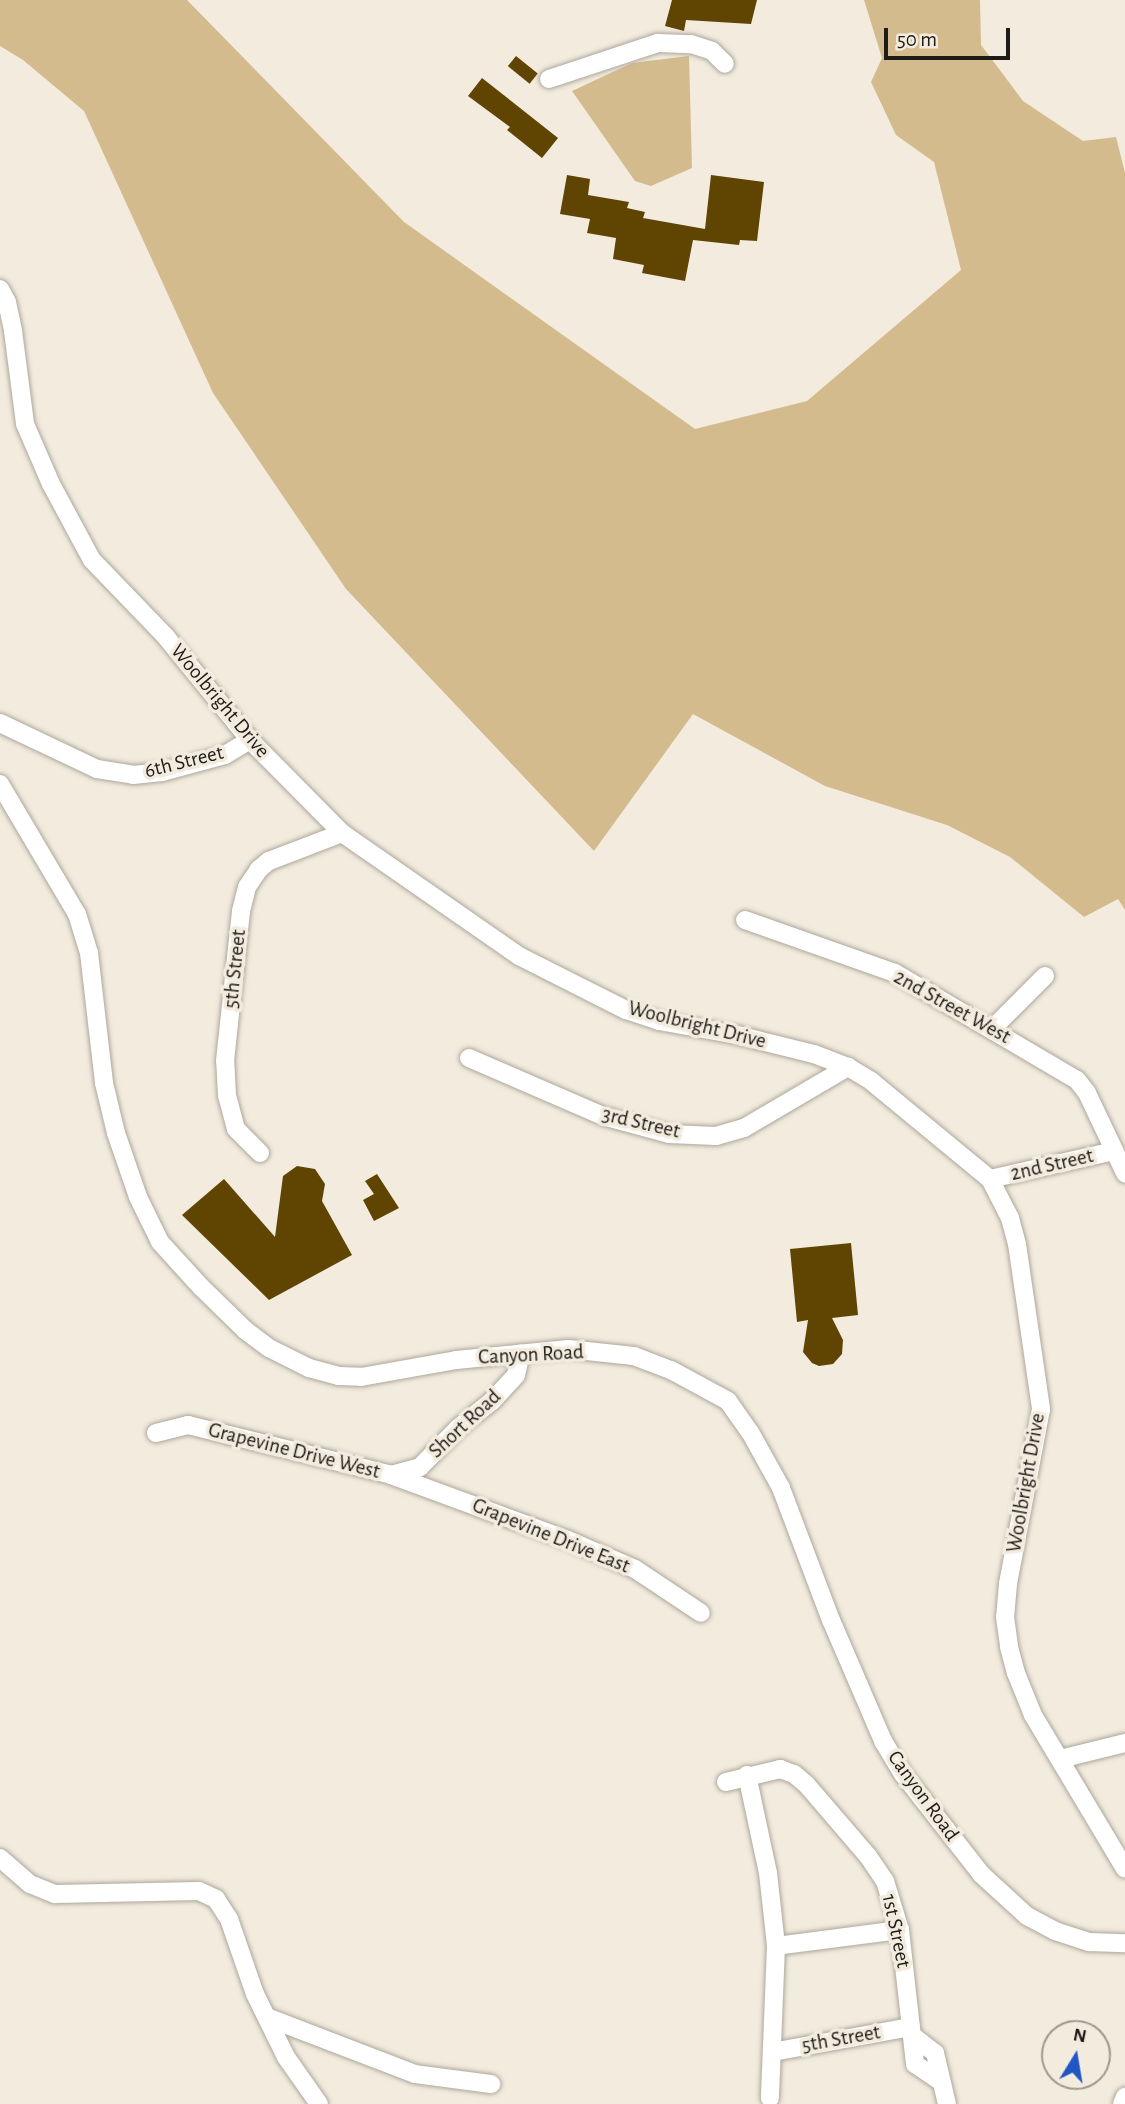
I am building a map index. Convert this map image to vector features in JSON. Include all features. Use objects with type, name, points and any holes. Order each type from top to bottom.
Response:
[{"type":"street","points":[[549,79],[658,43],[691,44],[712,51],[725,64]]},
{"type":"street","name":"Woolbright Drive","points":[[0,289],[7,302],[13,331],[25,424],[51,484],[92,560],[166,637],[250,740],[342,833],[519,956],[626,1010],[659,1021],[801,1051],[848,1067],[871,1081],[990,1179],[1010,1218],[1017,1244],[1041,1409],[1008,1584],[1005,1617],[1016,1673],[1033,1715],[1125,1869]]},
{"type":"street","name":"6th Street","points":[[0,723],[96,769],[133,775],[162,772],[225,755],[250,740]]},
{"type":"street","name":"Canyon Road","points":[[0,785],[76,914],[89,953],[104,1083],[116,1133],[138,1197],[160,1242],[245,1330],[269,1348],[309,1368],[361,1377],[456,1360],[568,1349],[634,1356],[671,1370],[728,1401],[750,1432],[780,1488],[831,1620],[883,1741],[903,1774],[981,1874],[1027,1916],[1055,1931],[1088,1941],[1125,1942]]},
{"type":"street","name":"5th Street","points":[[260,1153],[236,1129],[227,1096],[225,1060],[241,911],[247,887],[269,860],[342,833]]},
{"type":"street","name":"2nd Street West","points":[[746,920],[895,973],[1077,1080],[1087,1093],[1125,1172]]},
{"type":"street","points":[[992,1028],[1045,976]]},
{"type":"street","name":"3rd Street","points":[[469,1058],[603,1116],[669,1134],[716,1136],[744,1128],[848,1067]]},
{"type":"street","name":"2nd Street","points":[[990,1179],[1114,1152]]},
{"type":"street","name":"Short Road","points":[[391,1475],[420,1467],[458,1428],[492,1401],[516,1375],[521,1354]]},
{"type":"street","name":"Grapevine Drive West","points":[[156,1433],[188,1425],[391,1475]]},
{"type":"street","name":"Grapevine Drive East","points":[[391,1475],[568,1540],[635,1569],[701,1613]]},
{"type":"street","points":[[1060,1759],[1125,1743]]},
{"type":"street","name":"1st Street","points":[[747,1775],[780,1769],[794,1774],[806,1784],[885,1881],[900,1930],[915,2064],[939,2080]]},
{"type":"street","points":[[726,1782],[747,1775],[768,1873],[776,1946],[770,2098]]},
{"type":"street","points":[[0,1858],[30,1884],[55,1894],[199,1891],[216,1899],[229,1919],[255,1994],[286,2057],[319,2104]]},
{"type":"street","points":[[776,1946],[900,1930]]},
{"type":"street","points":[[268,2018],[415,2074],[491,2084]]},
{"type":"street","points":[[912,2031],[934,2053],[947,2104]]},
{"type":"street","name":"5th Street","points":[[772,2052],[912,2031]]},
{"type":"street","points":[[1122,2104],[1125,2097]]},
{"type":"shaded area","points":[[0,0],[187,0],[404,222],[695,429],[807,401],[961,270],[934,162],[896,135],[871,82],[882,58],[864,0],[980,0],[981,45],[1023,101],[1083,141],[1116,137],[1125,173],[1125,910],[1118,899],[1084,917],[1010,857],[947,825],[825,786],[693,714],[594,851],[346,589],[213,393],[84,111],[23,60],[0,46]]},
{"type":"shaded area","points":[[689,56],[692,168],[651,186],[635,181],[572,91],[632,63]]},
{"type":"building","points":[[672,0],[757,0],[751,24],[686,20],[684,31],[665,26]]},
{"type":"building","points":[[516,56],[538,74],[530,84],[508,66]]},
{"type":"building","points":[[482,78],[558,138],[542,158],[507,130],[510,127],[468,96]]},
{"type":"building","points":[[567,175],[590,179],[588,195],[629,202],[627,208],[645,212],[643,218],[705,229],[711,175],[764,182],[757,241],[740,240],[739,245],[693,240],[685,281],[642,273],[644,265],[613,259],[616,238],[587,233],[590,219],[560,214]]},
{"type":"building","points":[[297,1166],[315,1169],[325,1184],[322,1201],[352,1255],[269,1300],[182,1215],[224,1179],[275,1237],[283,1176]]},
{"type":"building","points":[[377,1174],[399,1208],[374,1221],[363,1200],[374,1194],[365,1181]]},
{"type":"building","points":[[851,1243],[858,1315],[832,1318],[843,1340],[842,1354],[833,1364],[819,1366],[812,1363],[803,1352],[808,1320],[797,1322],[790,1249]]}]
